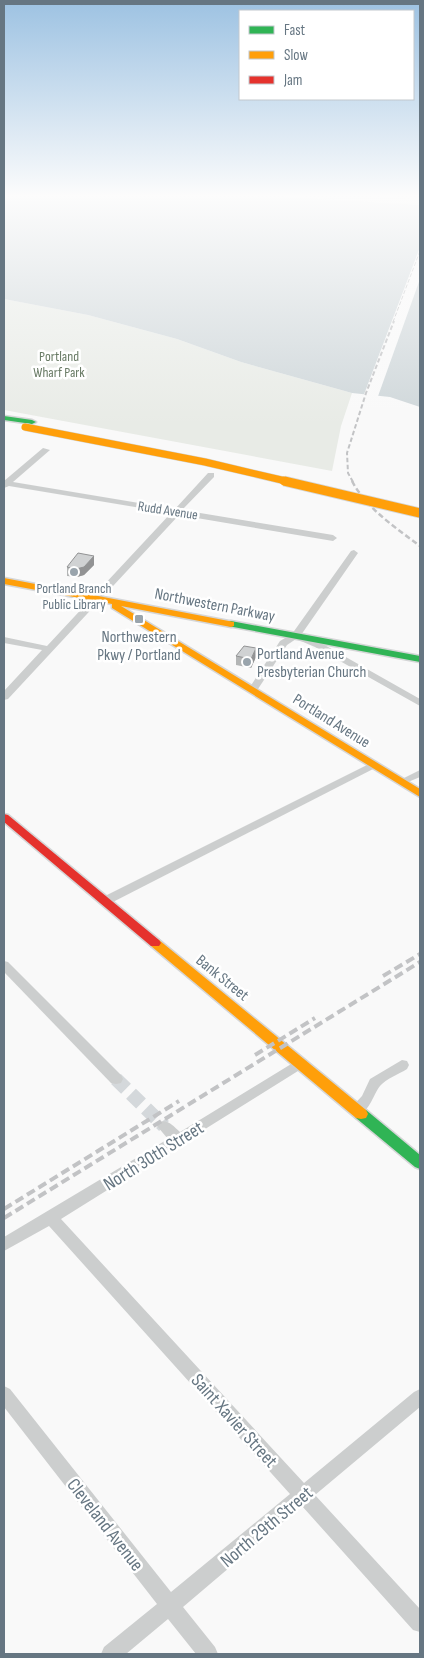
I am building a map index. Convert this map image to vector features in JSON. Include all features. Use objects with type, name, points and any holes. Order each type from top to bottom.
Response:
[{"type":"main road","points":[[4,418],[205,462],[420,513]]},
{"type":"main road","points":[[4,424],[29,425],[189,452],[311,477],[420,504]]},
{"type":"main road","name":"Northwestern Parkway","points":[[4,581],[420,659]]},
{"type":"main road","name":"Portland Avenue","points":[[97,599],[124,610],[420,794]]},
{"type":"main road","name":"Bank Street","points":[[4,817],[301,1062],[420,1163]]},
{"type":"street","points":[[5,484],[46,450]]},
{"type":"street","points":[[4,697],[97,599],[104,588],[210,475]]},
{"type":"street","name":"Rudd Avenue","points":[[5,484],[333,538]]},
{"type":"street","points":[[253,690],[283,643],[295,636],[354,553]]},
{"type":"street","points":[[295,636],[318,645],[420,703]]},
{"type":"street","points":[[4,640],[49,649]]},
{"type":"street","points":[[105,901],[373,765]]},
{"type":"street","points":[[401,782],[420,773]]},
{"type":"street","points":[[4,965],[116,1079]]},
{"type":"street","name":"North 30th Street","points":[[4,1245],[51,1218],[301,1062]]},
{"type":"street","points":[[356,1110],[367,1099],[375,1083],[402,1065]]},
{"type":"street","points":[[164,1126],[178,1139]]},
{"type":"street","name":"Saint Xavier Street","points":[[51,1218],[420,1623]]},
{"type":"street","name":"Cleveland Avenue","points":[[4,1394],[208,1654]]},
{"type":"street","name":"North 29th Street","points":[[111,1654],[420,1397]]},
{"type":"green space","name":"Portland Wharf Park","points":[[4,299],[88,315],[177,339],[241,362],[352,393],[341,426],[332,471],[4,410]]},
{"type":"shaded area","points":[[4,271],[420,271],[420,407],[390,397],[352,393],[241,362],[177,339],[88,315],[4,299]]},
{"type":"pier","points":[[411,271],[420,271],[420,279],[377,399],[363,397]]},
{"type":"building","points":[[78,553],[94,556],[84,567],[76,569],[67,567]]},
{"type":"building","points":[[244,646],[256,648],[251,659],[236,656]]},
{"type":"tunnel","points":[[116,1079],[164,1126]]},
{"type":"railway","points":[[393,322],[412,271]]},
{"type":"railway","points":[[353,482],[348,473],[347,453],[366,393],[394,321]]},
{"type":"railway","points":[[352,481],[373,509],[420,546]]},
{"type":"railway","points":[[383,976],[420,954]]},
{"type":"railway","points":[[4,1218],[420,962]]},
{"type":"railway","points":[[255,1055],[315,1018]]},
{"type":"railway","points":[[4,1209],[179,1101]]},
{"type":"traffic: fast","points":[[4,418],[32,422]]},
{"type":"traffic: fast","points":[[231,624],[420,659]]},
{"type":"traffic: fast","points":[[361,1114],[420,1163]]},
{"type":"traffic: slow","points":[[25,427],[205,462],[420,513]]},
{"type":"traffic: slow","points":[[4,581],[231,624]]},
{"type":"traffic: slow","points":[[115,606],[420,794]]},
{"type":"traffic: slow","points":[[155,943],[361,1114]]},
{"type":"traffic: jam","points":[[4,817],[155,943]]},
{"type":"place","name":"Portland Branch Public Library","points":[[74,572]]},
{"type":"place","name":"Northwestern Pkwy / Portland","points":[[139,619]]},
{"type":"place","name":"Portland Avenue Presbyterian Church","points":[[247,662]]}]
